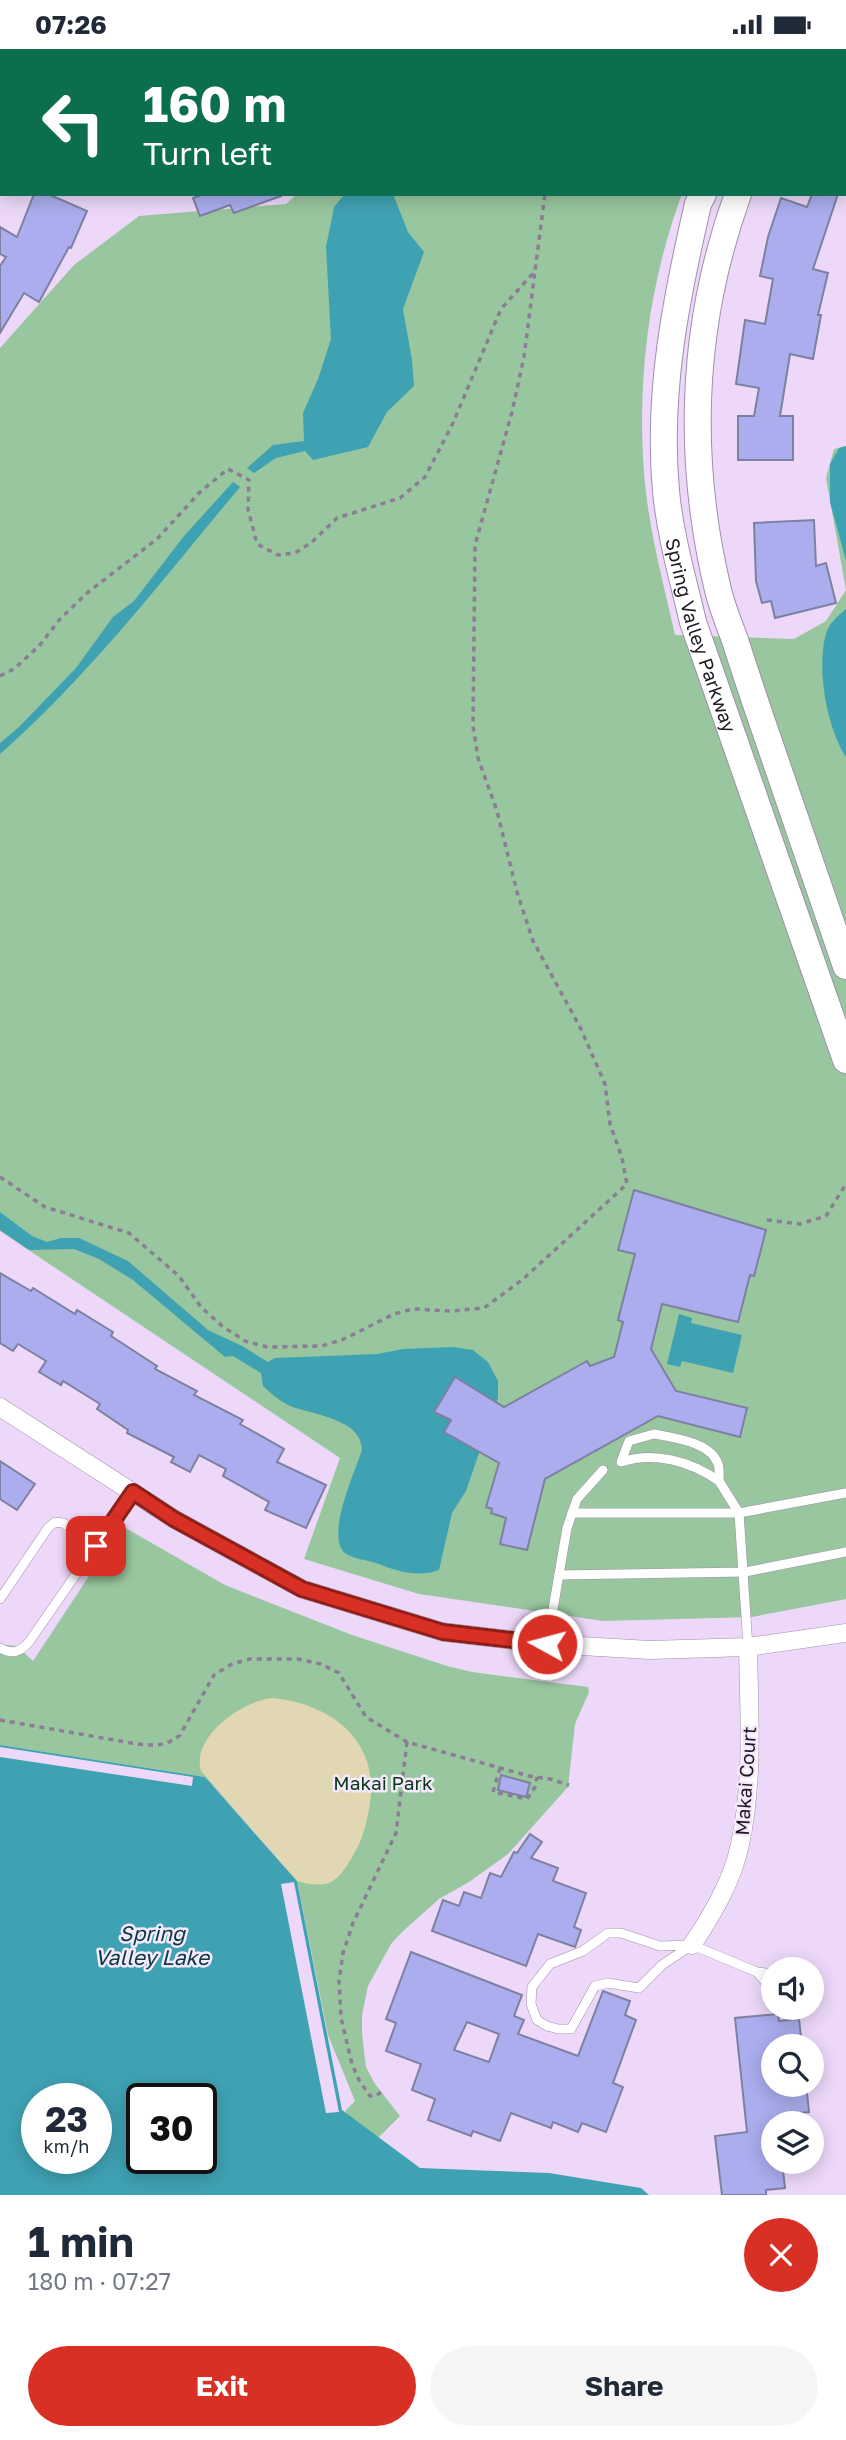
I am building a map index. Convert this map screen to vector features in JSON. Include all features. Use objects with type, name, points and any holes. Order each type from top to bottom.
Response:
[{"type":"street","name":"Spring Valley Parkway","points":[[701,196],[679,285],[668,354],[663,419],[668,503],[693,622],[846,1059]]},
{"type":"street","name":"Spring Valley Parkway","points":[[737,196],[711,286],[701,338],[697,407],[698,460],[704,523],[718,593],[846,966]]},
{"type":"street","points":[[0,1406],[174,1519],[302,1589],[443,1632],[547,1644],[650,1650],[748,1647],[846,1633]]},
{"type":"street","name":"Makai Court","points":[[692,1945],[716,1908],[740,1846],[749,1775],[748,1647]]},
{"type":"lane","points":[[719,1481],[719,1465],[712,1454],[703,1448],[654,1434],[629,1441],[621,1462],[638,1457],[659,1457],[687,1464],[719,1481],[739,1513],[748,1647]]},
{"type":"lane","points":[[547,1644],[567,1528],[577,1499],[603,1470]]},
{"type":"lane","points":[[0,1648],[15,1653],[29,1642],[133,1492]]},
{"type":"lane","points":[[572,1513],[739,1513],[846,1493]]},
{"type":"lane","points":[[0,1599],[48,1528],[55,1522],[63,1523],[96,1546]]},
{"type":"lane","points":[[559,1576],[745,1572],[846,1552]]},
{"type":"lane","points":[[692,1945],[662,1965],[639,1988],[608,1983],[595,1986],[571,2029],[547,2026],[533,2014],[530,1996],[532,1987],[550,1964],[583,1951],[608,1933],[621,1933],[660,1946],[692,1945],[761,1972]]},
{"type":"lane","points":[[757,1972],[761,1977]]},
{"type":"path","points":[[0,1177],[45,1207],[128,1233],[179,1276],[201,1307],[222,1327],[245,1341],[267,1347],[322,1346],[344,1339],[394,1314],[413,1309],[452,1311],[484,1308],[522,1280],[627,1184],[622,1158],[610,1124],[605,1084],[581,1029],[533,941],[517,893],[497,811],[478,758],[473,726],[475,545],[512,412],[524,357],[545,196]]},
{"type":"path","points":[[0,675],[14,669],[87,593],[156,539],[200,492],[228,469],[249,480],[248,509],[257,544],[278,555],[295,553],[337,518],[400,498],[425,477],[453,423],[501,309],[535,271]]},
{"type":"path","points":[[767,1220],[800,1224],[826,1216],[846,1184]]},
{"type":"path","points":[[0,1720],[137,1744],[159,1745],[180,1735],[214,1675],[232,1664],[250,1659],[298,1659],[321,1664],[339,1673],[366,1717],[407,1742],[569,1784]]},
{"type":"path","points":[[381,2092],[370,2096],[354,2070],[341,2018],[339,1981],[343,1953],[353,1923],[396,1833],[407,1742]]},
{"type":"path","points":[[500,1768],[494,1792],[507,1796],[527,1799],[537,1777]]},
{"type":"green space","points":[[295,196],[681,196],[661,262],[654,296],[642,401],[644,472],[649,513],[675,635],[794,639],[826,621],[846,590],[846,1599],[752,1617],[603,1621],[419,1594],[304,1559],[340,1458],[0,1231],[0,348],[74,265],[139,216],[286,204]]},
{"type":"green space","points":[[846,446],[846,590],[826,478],[834,449]]},
{"type":"green space","name":"Makai Park","points":[[122,1526],[225,1585],[352,1635],[472,1672],[588,1687],[589,1692],[575,1724],[568,1787],[508,1854],[469,1882],[439,1899],[402,1932],[391,1944],[368,1986],[362,2015],[366,2067],[375,2084],[400,2116],[368,2148],[345,2111],[355,2101],[328,2035],[297,1880],[205,1777],[0,1745],[0,1649],[7,1645],[17,1646],[33,1661]]},
{"type":"sand","points":[[271,1698],[293,1701],[331,1717],[347,1729],[359,1744],[367,1762],[371,1782],[370,1804],[363,1834],[345,1869],[329,1883],[297,1881],[201,1771],[200,1758],[204,1746],[221,1723],[246,1706]]},
{"type":"water","points":[[343,196],[394,196],[408,232],[424,252],[403,309],[414,386],[387,412],[368,447],[313,460],[305,451],[276,458],[254,473],[247,468],[273,445],[304,441],[303,413],[331,339],[326,247],[334,207]]},
{"type":"water","points":[[846,446],[846,561],[830,502],[830,464],[839,448]]},
{"type":"water","points":[[233,482],[240,487],[125,625],[65,692],[0,754],[0,743],[76,668],[113,617],[134,601],[184,536]]},
{"type":"water","points":[[846,609],[846,757],[833,730],[825,697],[822,663],[827,630]]},
{"type":"water","points":[[0,1212],[32,1236],[47,1242],[61,1238],[79,1238],[128,1261],[208,1330],[268,1362],[275,1358],[377,1354],[403,1349],[453,1347],[473,1350],[488,1362],[498,1381],[498,1398],[466,1491],[452,1513],[439,1570],[424,1573],[399,1571],[352,1557],[345,1553],[340,1545],[338,1533],[343,1503],[362,1450],[354,1431],[335,1420],[279,1400],[263,1386],[261,1373],[233,1356],[225,1357],[133,1280],[99,1259],[74,1249],[29,1250],[0,1230]]},
{"type":"water","points":[[679,1314],[692,1318],[691,1323],[742,1335],[733,1373],[682,1361],[680,1367],[667,1364]]},
{"type":"water","name":"Spring Valley Lake","points":[[0,1745],[205,1777],[297,1881],[342,2110],[420,2168],[549,2173],[641,2188],[649,2195],[0,2195]]},
{"type":"pier","points":[[0,1747],[193,1777],[192,1786],[0,1757]]},
{"type":"pier","points":[[294,1882],[339,2112],[326,2113],[281,1884]]},
{"type":"building","points":[[33,196],[53,196],[87,211],[71,248],[69,247],[39,302],[24,293],[0,333],[0,266],[6,257],[0,254],[0,227],[17,237]]},
{"type":"building","points":[[281,196],[234,213],[230,205],[200,216],[193,198]]},
{"type":"building","points":[[811,196],[837,196],[813,269],[828,273],[818,315],[821,315],[813,359],[790,354],[780,416],[793,416],[793,460],[738,460],[738,416],[754,416],[759,388],[736,384],[745,320],[765,324],[773,279],[760,276],[768,237],[781,198],[807,207]]},
{"type":"building","points":[[814,520],[816,566],[826,563],[836,603],[775,618],[771,601],[762,603],[756,581],[754,523]]},
{"type":"building","points":[[634,1190],[766,1230],[754,1276],[750,1275],[738,1322],[662,1304],[651,1349],[676,1391],[747,1408],[740,1437],[658,1416],[545,1479],[527,1550],[500,1544],[506,1518],[491,1513],[492,1509],[486,1507],[499,1463],[444,1432],[451,1420],[434,1412],[455,1377],[504,1407],[587,1361],[590,1366],[614,1357],[623,1322],[618,1320],[635,1254],[618,1250]]},
{"type":"building","points":[[0,1273],[31,1291],[33,1288],[75,1314],[77,1310],[113,1332],[111,1336],[157,1366],[155,1369],[197,1391],[194,1395],[243,1420],[240,1424],[284,1449],[277,1462],[326,1485],[306,1528],[265,1510],[269,1502],[223,1476],[226,1469],[199,1455],[190,1472],[171,1462],[174,1457],[127,1433],[128,1430],[97,1409],[100,1404],[63,1381],[61,1385],[39,1372],[46,1361],[18,1344],[13,1351],[0,1343]]},
{"type":"building","points":[[0,1461],[35,1484],[17,1510],[0,1499]]},
{"type":"building","points":[[501,1775],[530,1783],[526,1797],[498,1790]]},
{"type":"building","points":[[530,1834],[542,1842],[531,1858],[558,1868],[553,1881],[586,1893],[574,1927],[581,1930],[575,1947],[538,1934],[526,1966],[432,1931],[443,1900],[459,1906],[464,1892],[481,1898],[490,1873],[501,1877],[514,1852],[517,1853]]},
{"type":"building","points":[[411,1952],[522,1995],[514,2016],[524,2020],[518,2034],[578,2056],[603,1991],[630,2001],[625,2015],[636,2020],[613,2083],[623,2087],[606,2132],[582,2123],[578,2132],[553,2122],[551,2128],[511,2113],[500,2141],[473,2131],[471,2136],[428,2120],[435,2099],[412,2090],[421,2064],[386,2051],[396,2023],[386,2019]],"holes":[[[467,2022],[499,2034],[489,2062],[454,2050]]]},
{"type":"building","points":[[761,2016],[761,2020],[799,2020],[801,2034],[761,2034],[761,2097],[807,2097],[809,2111],[761,2111],[761,2174],[783,2174],[785,2188],[766,2190],[766,2195],[722,2195],[715,2136],[747,2132],[735,2018]]},
{"type":"route","points":[[96,1546],[133,1492],[174,1519],[302,1589],[443,1632],[547,1644]]}]
